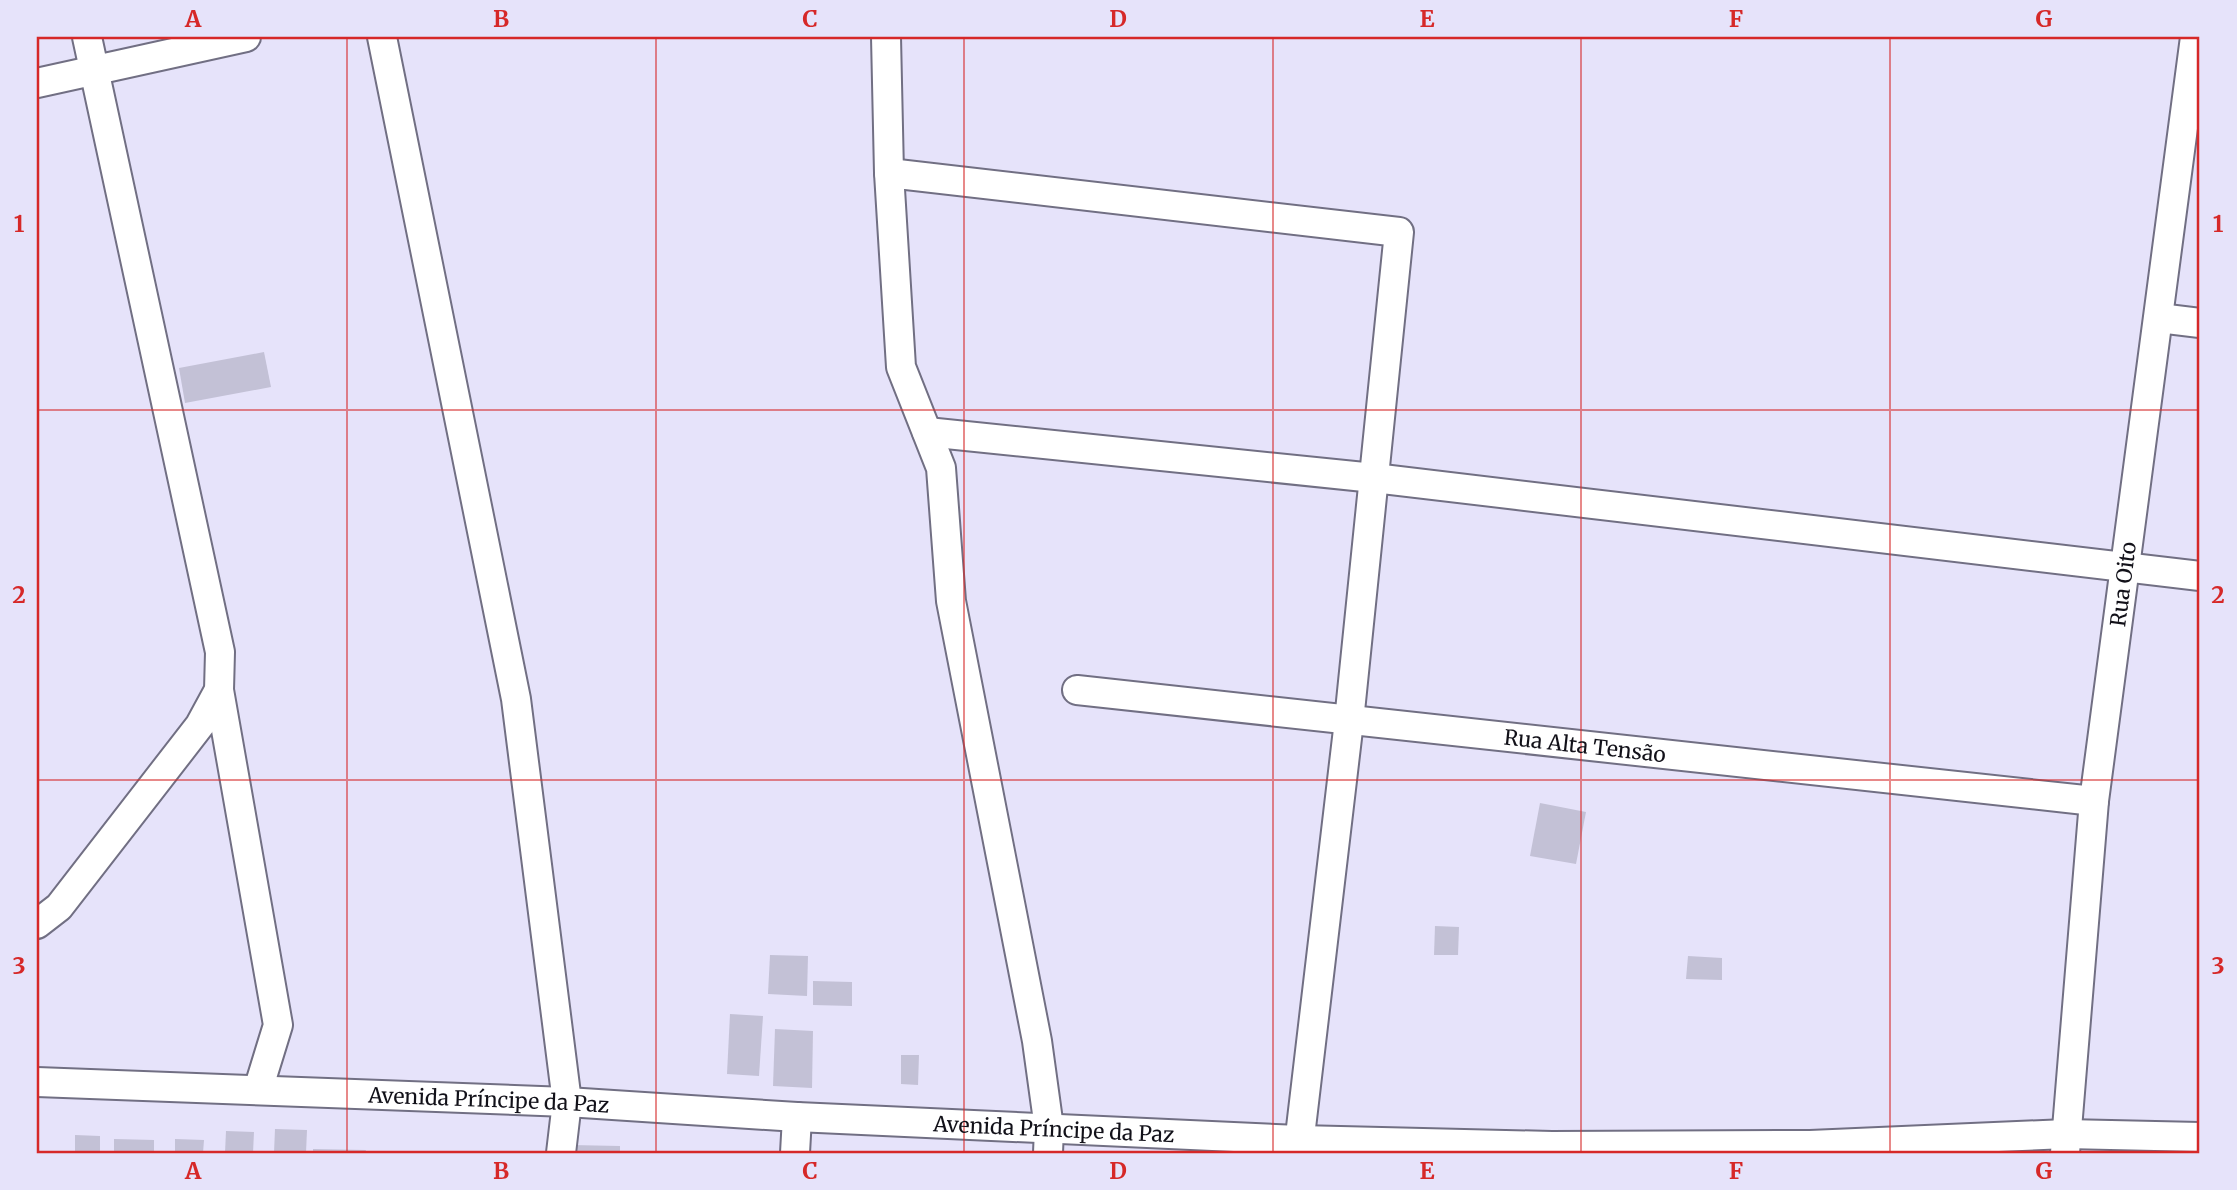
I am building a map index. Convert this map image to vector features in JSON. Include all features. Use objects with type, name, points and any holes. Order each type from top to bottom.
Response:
[{"type":"street","points":[[87,37],[220,652],[219,691],[278,1025],[258,1090]]},
{"type":"street","points":[[37,83],[246,37]]},
{"type":"street","points":[[382,37],[516,699],[567,1102],[561,1153]]},
{"type":"street","points":[[886,37],[889,173],[901,367],[941,468],[951,601],[1037,1041],[1048,1141]]},
{"type":"street","name":"Rua Oito","points":[[2065,1144],[2094,801],[2159,318],[2196,75],[2195,37]]},
{"type":"street","points":[[889,173],[1399,233],[1349,721],[1298,1147]]},
{"type":"street","points":[[2159,318],[2200,323]]},
{"type":"street","points":[[927,432],[1374,478],[2200,576]]},
{"type":"street","name":"Rua Alta Tensão","points":[[1077,690],[2094,801]]},
{"type":"street","points":[[37,924],[59,906],[200,725],[219,691]]},
{"type":"street","name":"Avenida Príncipe da Paz","points":[[37,1082],[567,1102],[797,1117],[1048,1141],[1298,1147],[1810,1149],[2065,1144],[2200,1137]]},
{"type":"street","points":[[795,1153],[797,1117]]},
{"type":"building","points":[[264,352],[271,387],[185,403],[179,368]]},
{"type":"building","points":[[1540,803],[1586,812],[1576,864],[1530,856]]},
{"type":"building","points":[[1435,926],[1459,927],[1458,955],[1434,955]]},
{"type":"building","points":[[770,955],[808,956],[807,996],[768,994]]},
{"type":"building","points":[[1688,956],[1722,958],[1722,980],[1686,979]]},
{"type":"building","points":[[813,981],[852,982],[852,1006],[813,1005]]},
{"type":"building","points":[[730,1014],[763,1016],[759,1076],[727,1074]]},
{"type":"building","points":[[775,1029],[813,1031],[812,1088],[773,1086]]},
{"type":"building","points":[[901,1055],[919,1055],[918,1085],[901,1084]]},
{"type":"building","points":[[275,1129],[307,1130],[306,1153],[274,1153]]},
{"type":"building","points":[[226,1131],[254,1132],[253,1153],[225,1153]]},
{"type":"building","points":[[75,1135],[100,1136],[100,1153],[75,1153]]},
{"type":"building","points":[[114,1139],[154,1140],[154,1153],[114,1153]]},
{"type":"building","points":[[175,1139],[204,1140],[203,1153],[175,1153]]},
{"type":"building","points":[[571,1145],[620,1146],[620,1153],[570,1153]]},
{"type":"building","points":[[313,1149],[366,1150],[365,1153],[313,1153]]}]
